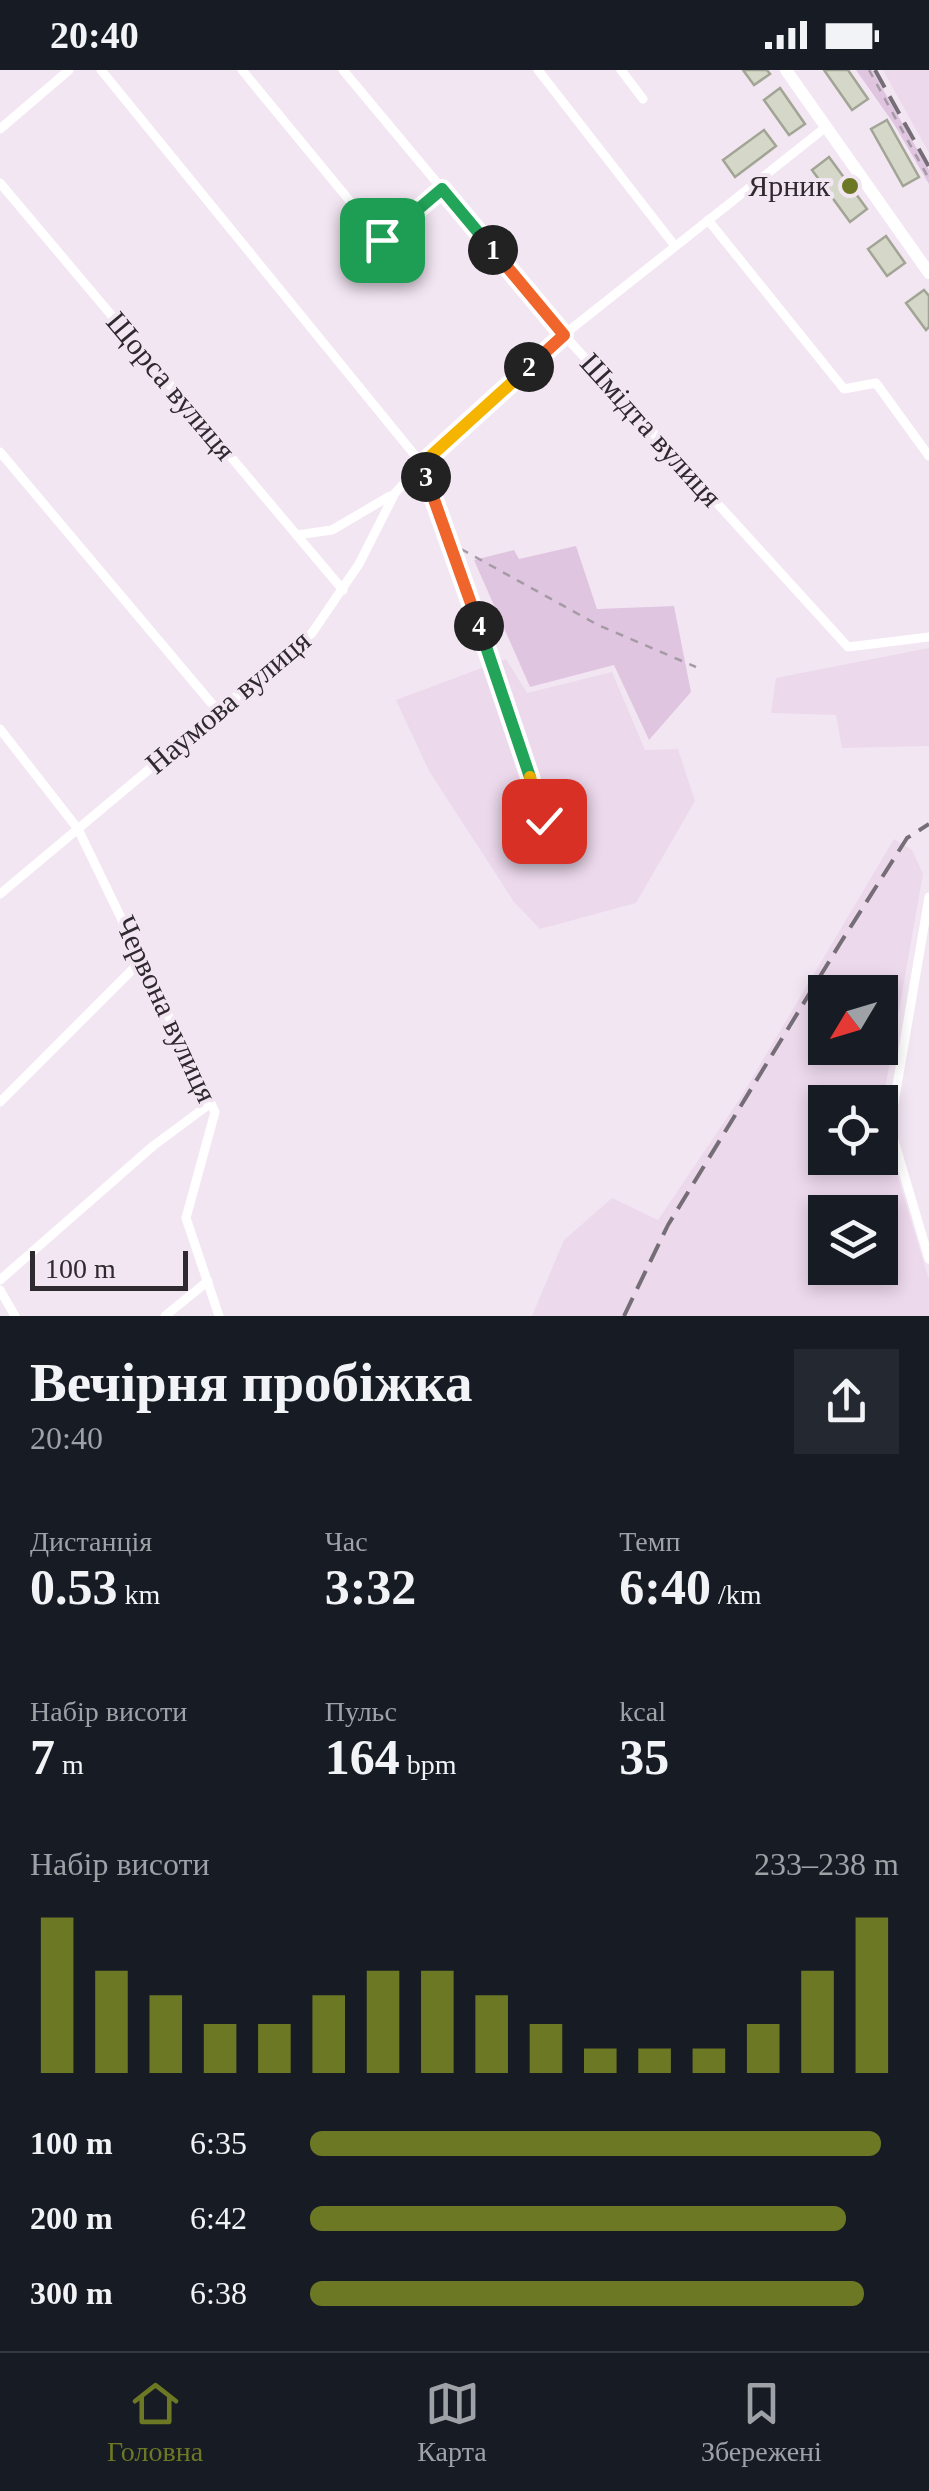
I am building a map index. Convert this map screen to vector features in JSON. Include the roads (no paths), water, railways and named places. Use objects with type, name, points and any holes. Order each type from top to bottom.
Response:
[{"type":"street","points":[[0,129],[69,70]]},
{"type":"street","points":[[102,70],[422,464]]},
{"type":"street","points":[[242,70],[382,240],[442,189]]},
{"type":"street","name":"Шмідта вулиця","points":[[343,70],[564,335],[848,647],[929,636]]},
{"type":"street","points":[[538,70],[675,246]]},
{"type":"street","points":[[621,70],[643,100]]},
{"type":"street","points":[[786,70],[929,272]]},
{"type":"street","name":"Наумова вулиця","points":[[0,894],[312,633],[343,590],[395,493],[422,464],[564,335],[826,127]]},
{"type":"street","name":"Щорса вулиця","points":[[0,183],[343,590]]},
{"type":"street","points":[[708,220],[844,389],[876,383],[929,456]]},
{"type":"street","points":[[0,452],[218,711]]},
{"type":"street","points":[[297,536],[332,530],[395,493]]},
{"type":"street","name":"Червона вулиця","points":[[0,729],[78,829],[216,1112],[186,1218],[218,1316]]},
{"type":"street","points":[[929,898],[890,1128],[929,1259]]},
{"type":"street","points":[[0,1102],[144,958]]},
{"type":"street","points":[[0,1280],[152,1146],[212,1103]]},
{"type":"street","points":[[165,1316],[208,1282]]},
{"type":"street","points":[[0,1290],[14,1316]]},
{"type":"lane","points":[[422,464],[544,821]]},
{"type":"railway","points":[[875,70],[929,167]]},
{"type":"railway","points":[[624,1316],[668,1225],[841,942],[907,838],[929,824]]},
{"type":"place","name":"Ярник","points":[[850,186]]}]
